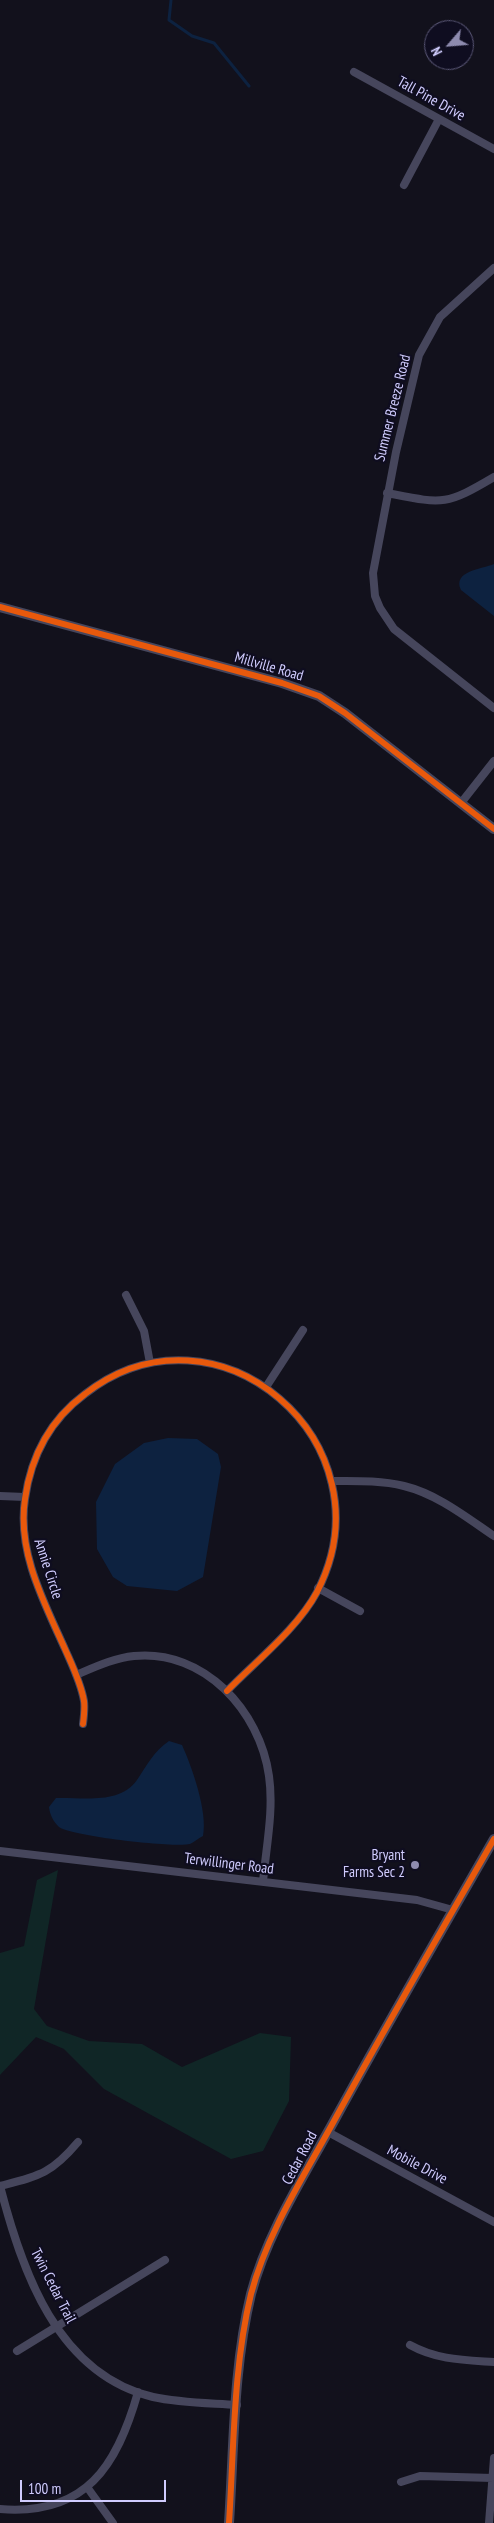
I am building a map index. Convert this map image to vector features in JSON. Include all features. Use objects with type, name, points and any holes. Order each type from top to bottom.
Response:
[{"type":"street","name":"Tall Pine Drive","points":[[354,72],[494,149]]},
{"type":"street","points":[[404,185],[439,119]]},
{"type":"street","name":"Summer Breeze Road","points":[[494,268],[445,312],[422,349],[412,379],[372,572],[375,596],[390,624],[407,640],[494,708]]},
{"type":"street","points":[[388,493],[425,500],[445,501],[463,495],[494,477]]},
{"type":"street","name":"Millville Road","points":[[0,607],[272,680],[310,692],[346,713],[494,829]]},
{"type":"street","points":[[461,803],[494,761]]},
{"type":"street","points":[[126,1295],[139,1316],[150,1363]]},
{"type":"street","points":[[266,1387],[303,1330]]},
{"type":"street","name":"Annie Circle","points":[[83,1724],[84,1701],[76,1675],[34,1575],[24,1538],[25,1498],[30,1471],[50,1429],[80,1397],[109,1378],[150,1363],[189,1362],[225,1368],[266,1387],[301,1419],[318,1446],[331,1480],[334,1500],[334,1535],[327,1570],[306,1608],[227,1691]]},
{"type":"street","points":[[331,1480],[404,1486],[434,1497],[494,1536]]},
{"type":"street","points":[[0,1496],[25,1498]]},
{"type":"street","points":[[318,1588],[360,1611]]},
{"type":"street","points":[[76,1675],[110,1661],[151,1655],[194,1667],[208,1675],[227,1691],[242,1709],[254,1730],[268,1767],[271,1801],[263,1882]]},
{"type":"street","name":"Cedar Road","points":[[229,2523],[244,2327],[256,2278],[277,2226],[494,1839]]},
{"type":"street","name":"Terwillinger Road","points":[[0,1851],[417,1900],[453,1910]]},
{"type":"street","name":"Mobile Drive","points":[[328,2132],[494,2222]]},
{"type":"street","name":"Twin Cedar Trail","points":[[78,2142],[57,2165],[46,2172],[0,2186],[21,2256],[56,2326],[84,2360],[116,2382],[138,2392],[169,2400],[237,2405]]},
{"type":"street","points":[[17,2352],[165,2260]]},
{"type":"street","points":[[410,2345],[430,2356],[494,2362]]},
{"type":"street","points":[[0,2509],[18,2510],[50,2506],[87,2487],[115,2455],[126,2430],[138,2392]]},
{"type":"street","points":[[489,2523],[494,2458]]},
{"type":"street","points":[[401,2482],[420,2476],[493,2478]]},
{"type":"street","points":[[87,2487],[113,2523]]},
{"type":"green space","points":[[58,1870],[34,2009],[47,2026],[89,2041],[142,2044],[182,2067],[260,2033],[291,2037],[289,2101],[263,2151],[231,2159],[104,2089],[64,2049],[36,2037],[0,2075],[0,1953],[24,1946],[37,1880]]},
{"type":"water","points":[[494,564],[494,616],[461,590],[459,584],[464,575],[476,569]]},
{"type":"water","points":[[168,1438],[197,1439],[218,1454],[221,1467],[203,1577],[177,1591],[127,1586],[113,1577],[97,1549],[96,1502],[115,1464],[144,1443]]},
{"type":"water","points":[[169,1741],[182,1745],[190,1765],[201,1802],[204,1826],[203,1836],[190,1844],[145,1843],[82,1834],[59,1827],[55,1822],[49,1807],[56,1798],[100,1798],[121,1793],[130,1788],[155,1754]]},
{"type":"waterway","points":[[171,0],[169,20],[192,36],[214,43],[249,86]]},
{"type":"cycle path","points":[[0,607],[282,683],[319,696],[345,713],[494,829]]},
{"type":"cycle path","points":[[83,1724],[83,1694],[41,1595],[29,1557],[25,1538],[25,1499],[37,1454],[52,1427],[62,1415],[85,1394],[136,1367],[188,1361],[237,1372],[279,1398],[312,1437],[332,1484],[335,1536],[317,1592],[299,1619],[227,1691]]},
{"type":"cycle path","points":[[229,2523],[237,2379],[251,2294],[266,2249],[299,2184],[494,1839]]},
{"type":"place","name":"Bryant Farms Sec 2","points":[[415,1865]]}]
